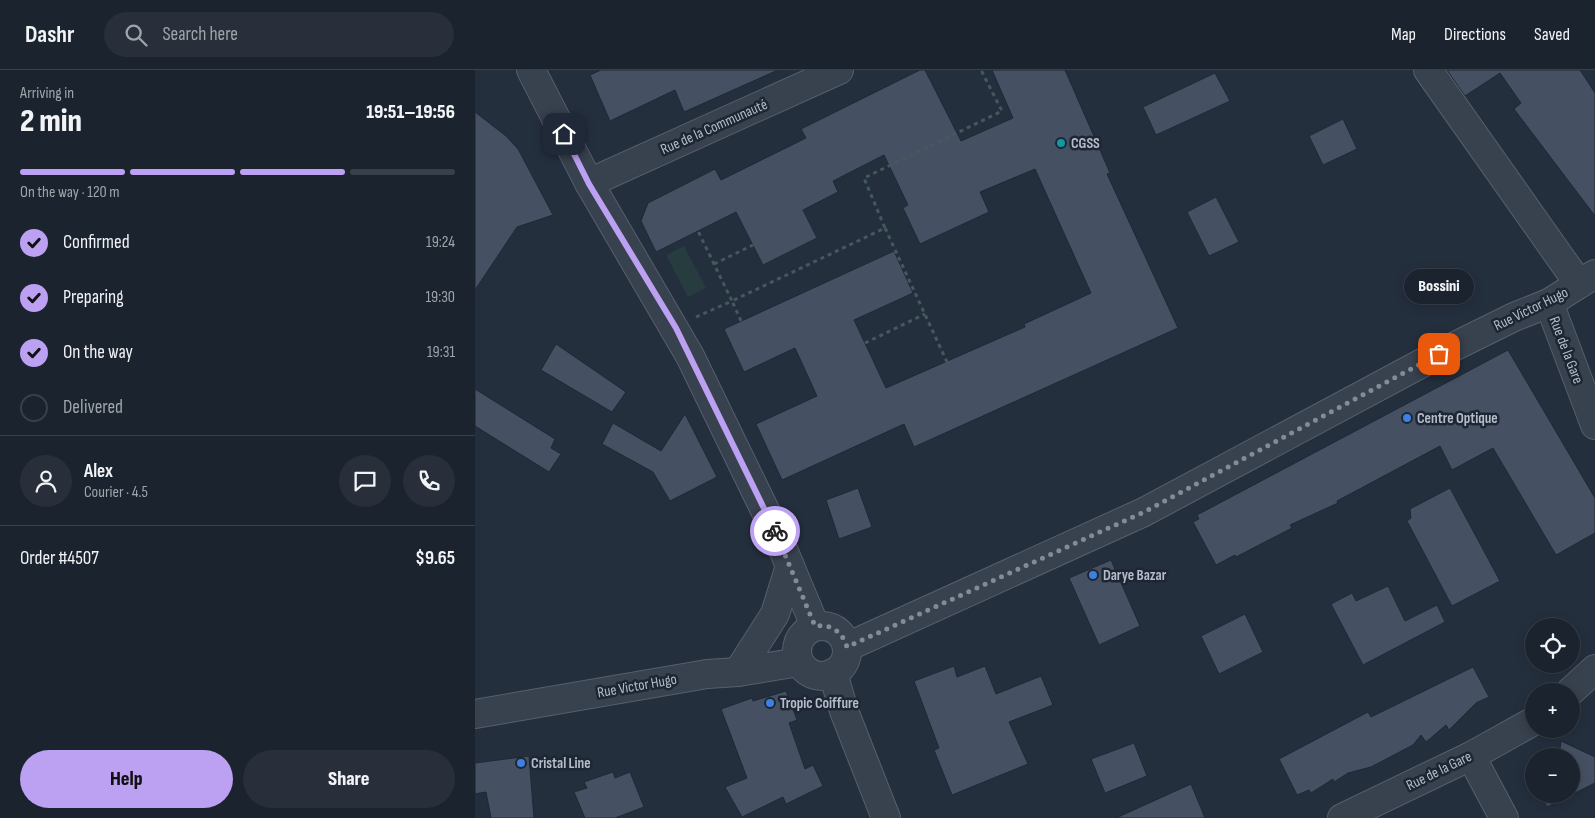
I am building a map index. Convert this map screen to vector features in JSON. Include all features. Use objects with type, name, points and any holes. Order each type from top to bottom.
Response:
[{"type":"street","points":[[531,70],[589,184],[690,356],[791,566],[815,626]]},
{"type":"street","name":"Rue de la Communauté","points":[[589,184],[839,70]]},
{"type":"street","points":[[1428,70],[1587,279]]},
{"type":"street","name":"Rue Victor Hugo","points":[[847,647],[1144,512],[1439,354],[1513,317],[1549,303],[1587,279]]},
{"type":"street","name":"Rue de la Gare","points":[[1549,303],[1595,426]]},
{"type":"street","points":[[1513,317],[1545,325],[1560,334]]},
{"type":"street","points":[[738,672],[775,614],[791,566]]},
{"type":"street","points":[[815,626],[832,627],[844,638],[847,647],[844,662],[833,673],[826,676],[810,673],[799,662],[796,655],[798,640],[802,634],[815,626]]},
{"type":"street","name":"Rue Victor Hugo","points":[[475,714],[707,674],[738,672],[799,662]]},
{"type":"street","points":[[1580,683],[1595,670]]},
{"type":"street","points":[[833,673],[844,711],[886,818]]},
{"type":"street","name":"Rue de la Gare","points":[[1342,818],[1471,756],[1525,726]]},
{"type":"street","points":[[1471,756],[1504,818]]},
{"type":"path","points":[[947,362],[864,178],[1002,111],[981,70]]},
{"type":"path","points":[[691,319],[885,228]]},
{"type":"path","points":[[698,231],[741,321]]},
{"type":"path","points":[[714,264],[753,245]]},
{"type":"path","points":[[865,343],[925,314]]},
{"type":"green space","points":[[684,246],[706,288],[688,297],[666,255]]},
{"type":"building","points":[[601,70],[778,70],[684,112],[675,90],[610,121],[590,75]]},
{"type":"building","points":[[920,70],[925,70],[961,141],[1013,118],[992,70],[1065,70],[1110,173],[1107,174],[1178,328],[914,447],[904,424],[782,480],[756,424],[817,396],[795,348],[744,372],[724,329],[894,251],[913,293],[854,320],[886,388],[1025,327],[1024,324],[1091,293],[1035,169],[980,192],[989,212],[920,244],[903,208],[908,205],[884,155],[833,181],[838,192],[803,210],[817,238],[763,265],[736,212],[656,252],[641,221],[648,203],[715,169],[721,180],[806,138],[801,129]]},
{"type":"building","points":[[1447,70],[1580,70],[1595,93],[1595,216],[1514,109],[1521,103],[1500,73],[1465,96]]},
{"type":"building","points":[[1215,73],[1230,101],[1156,135],[1143,107]]},
{"type":"building","points":[[475,112],[506,136],[518,149],[553,215],[517,227],[475,290]]},
{"type":"building","points":[[1343,119],[1357,149],[1323,165],[1309,136]]},
{"type":"building","points":[[1216,197],[1239,242],[1209,256],[1187,212]]},
{"type":"building","points":[[556,344],[626,392],[612,412],[541,370]]},
{"type":"building","points":[[1508,350],[1595,498],[1595,533],[1556,555],[1493,448],[1452,470],[1440,446],[1337,501],[1338,503],[1290,525],[1292,528],[1236,557],[1235,555],[1216,565],[1193,522],[1199,519],[1197,515]]},
{"type":"building","points":[[475,389],[555,439],[551,448],[561,454],[549,472],[475,426]]},
{"type":"building","points":[[685,414],[717,477],[670,501],[653,472],[602,444],[613,423],[661,451]]},
{"type":"building","points":[[858,488],[872,527],[839,539],[826,500]]},
{"type":"building","points":[[1450,488],[1500,581],[1452,606],[1407,521],[1411,518],[1410,509]]},
{"type":"building","points":[[1111,560],[1140,626],[1099,645],[1069,578]]},
{"type":"building","points":[[1388,586],[1405,621],[1437,605],[1445,622],[1363,665],[1331,604],[1352,593],[1356,601]]},
{"type":"building","points":[[1245,614],[1263,652],[1219,674],[1201,636]]},
{"type":"building","points":[[954,666],[957,677],[985,666],[996,694],[1041,676],[1053,705],[1009,722],[1028,764],[952,795],[934,750],[939,748],[914,681]]},
{"type":"building","points":[[1473,667],[1489,697],[1476,703],[1449,730],[1446,725],[1426,742],[1421,735],[1413,745],[1371,767],[1348,773],[1334,782],[1333,779],[1311,793],[1309,790],[1297,795],[1279,759],[1368,712],[1371,717]]},
{"type":"building","points":[[786,691],[797,720],[789,723],[805,769],[813,765],[823,786],[786,804],[783,797],[742,817],[725,787],[747,778],[721,709],[752,698],[753,701]]},
{"type":"building","points":[[1561,741],[1576,748],[1560,748]]},
{"type":"building","points":[[1134,743],[1147,776],[1105,793],[1091,759]]},
{"type":"building","points":[[1580,750],[1595,757],[1595,783],[1580,790]]},
{"type":"building","points":[[529,756],[534,818],[491,818],[486,792],[475,794],[475,763]]},
{"type":"building","points":[[613,772],[615,778],[630,772],[644,807],[615,818],[585,818],[574,792],[587,788],[584,782]]},
{"type":"building","points":[[1191,784],[1205,818],[1116,818]]},
{"type":"building","points":[[1545,803],[1555,803],[1547,807]]},
{"type":"way so far","points":[[775,531],[815,626],[832,627],[844,638],[847,647],[875,632],[1144,512],[1439,354]]},
{"type":"place","name":"CGSS","points":[[1061,143]]},
{"type":"place","name":"Bossini","points":[[1439,354]]},
{"type":"place","name":"Centre Optique","points":[[1407,418]]},
{"type":"place","name":"Darye Bazar","points":[[1093,575]]},
{"type":"place","name":"Tropic Coiffure","points":[[770,703]]},
{"type":"place","name":"Cristal Line","points":[[521,763]]},
{"type":"route","points":[[564,134],[589,184],[676,328],[775,531]]}]
